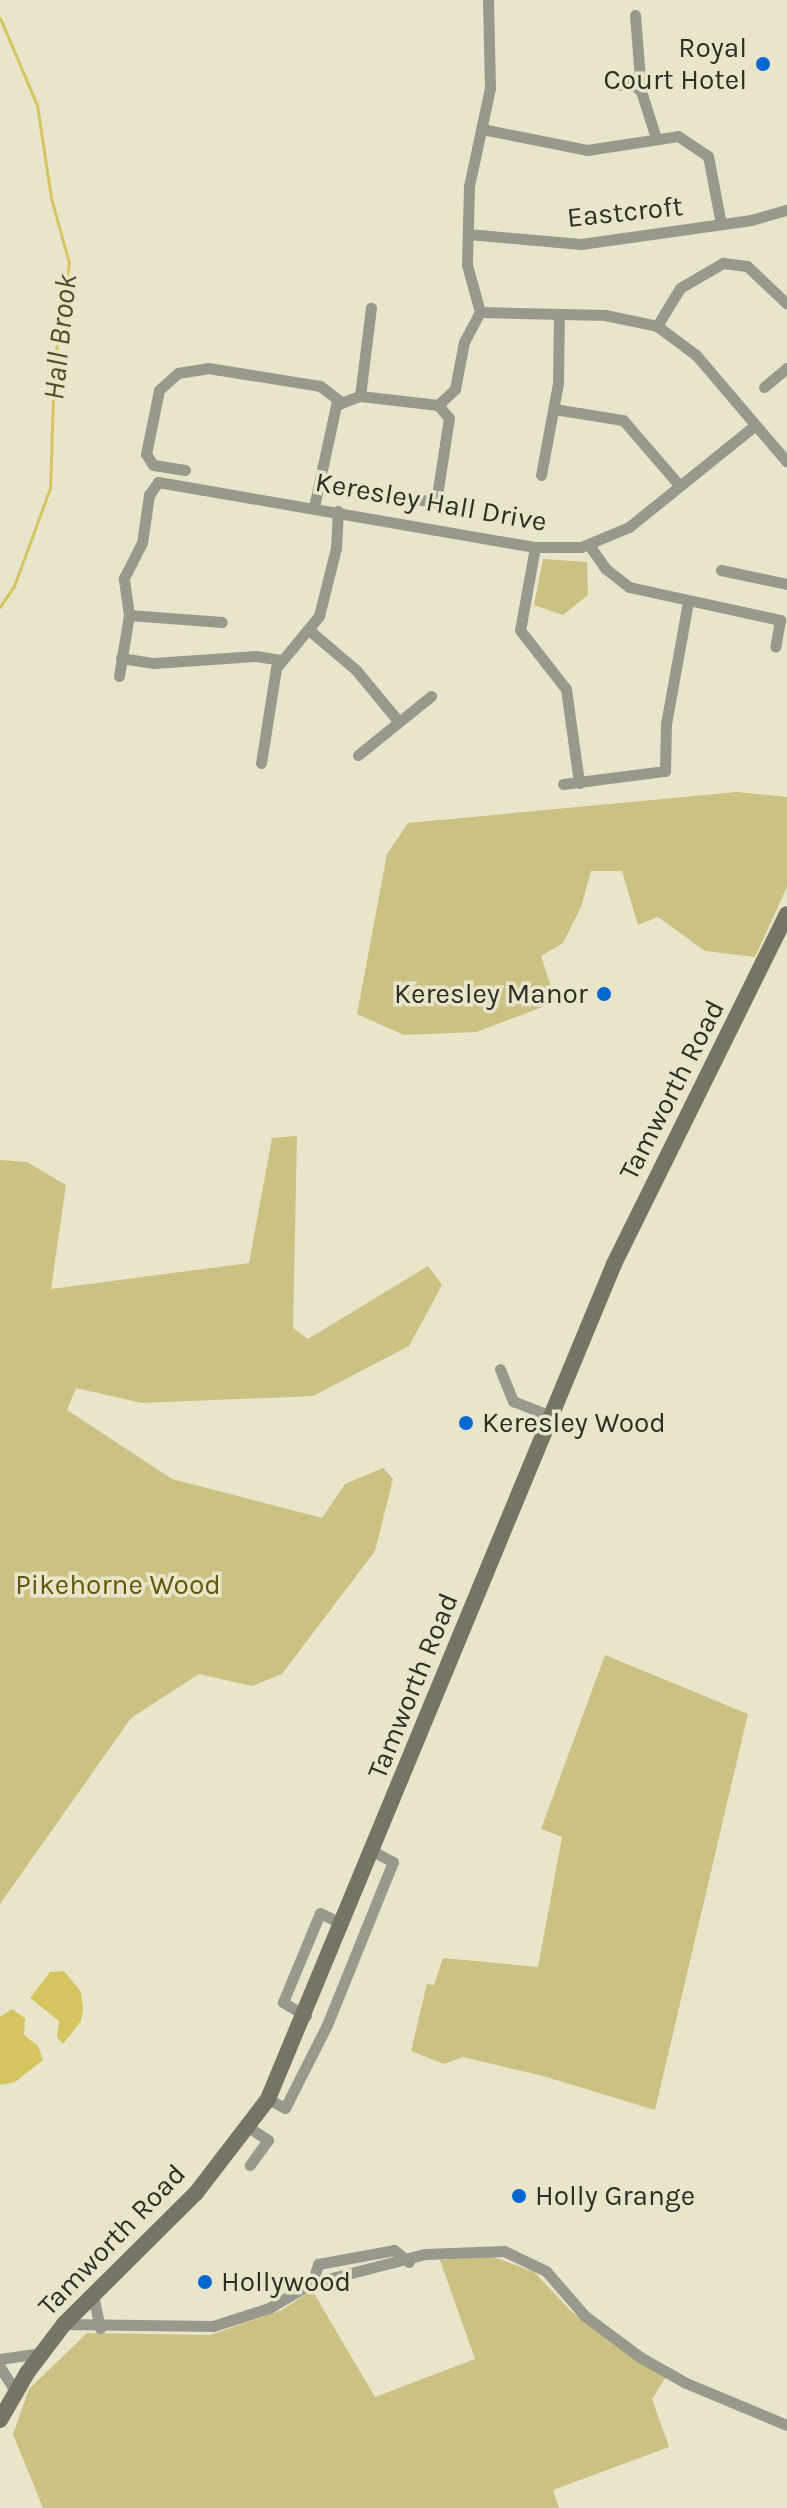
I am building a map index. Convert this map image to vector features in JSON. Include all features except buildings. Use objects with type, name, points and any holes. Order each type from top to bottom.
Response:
[{"type":"main road","name":"Tamworth Road","points":[[0,2420],[40,2353],[64,2324],[196,2193],[268,2099],[374,1852],[614,1264],[787,914]]},
{"type":"street","points":[[438,405],[455,389],[464,342],[480,312],[467,265],[472,163],[482,129],[492,58],[488,0]]},
{"type":"street","points":[[635,15],[641,91],[656,138]]},
{"type":"street","points":[[618,85],[632,84],[641,91]]},
{"type":"street","points":[[482,129],[570,150],[678,136],[708,156],[721,224]]},
{"type":"street","name":"Eastcroft","points":[[468,234],[581,244],[721,224],[787,210]]},
{"type":"street","points":[[657,326],[680,288],[723,263],[747,266],[787,304]]},
{"type":"street","points":[[360,396],[371,308]]},
{"type":"street","points":[[480,312],[605,315],[657,326],[696,355],[787,462]]},
{"type":"street","points":[[541,475],[562,352],[559,315]]},
{"type":"street","points":[[185,470],[153,465],[146,454],[159,390],[178,373],[208,368],[320,386],[341,402]]},
{"type":"street","points":[[764,387],[787,368]]},
{"type":"street","points":[[314,507],[331,411],[341,402],[360,396],[438,405],[449,418],[436,502]]},
{"type":"street","points":[[554,409],[623,420],[680,486]]},
{"type":"street","name":"Keresley Hall Drive","points":[[129,615],[124,578],[142,543],[149,495],[158,482],[535,547],[589,545],[629,527],[754,426]]},
{"type":"street","points":[[411,498],[463,507]]},
{"type":"street","points":[[261,763],[273,678],[281,660],[309,630],[327,588],[338,511]]},
{"type":"street","points":[[589,545],[606,569],[629,587],[780,620],[775,647]]},
{"type":"street","points":[[535,547],[520,630],[566,689],[579,783]]},
{"type":"street","points":[[721,570],[787,584]]},
{"type":"street","points":[[563,784],[660,774],[668,767],[666,724],[688,602]]},
{"type":"street","points":[[119,676],[129,615],[222,622]]},
{"type":"street","points":[[309,630],[356,670],[399,722]]},
{"type":"street","points":[[121,658],[154,663],[256,656],[281,660]]},
{"type":"street","points":[[358,755],[431,696]]},
{"type":"street","points":[[500,1369],[513,1401],[551,1416]]},
{"type":"street","points":[[268,2099],[285,2108],[327,2025],[393,1862],[374,1852]]},
{"type":"street","points":[[306,2016],[283,2002],[320,1913],[343,1924]]},
{"type":"street","points":[[248,2127],[271,2136],[250,2165]]},
{"type":"street","points":[[64,2324],[100,2328],[213,2326],[269,2308],[312,2283],[409,2262],[439,2251],[504,2251],[546,2271],[585,2316],[640,2357],[787,2425]]},
{"type":"street","points":[[93,2295],[100,2328]]},
{"type":"street","points":[[0,2359],[40,2353]]},
{"type":"street","points":[[0,2367],[15,2391]]},
{"type":"green space","points":[[543,559],[587,562],[588,595],[563,615],[534,605]]},
{"type":"green space","points":[[737,792],[787,797],[787,887],[755,957],[705,951],[658,917],[638,925],[622,871],[591,871],[581,907],[563,943],[541,956],[556,1002],[476,1032],[404,1035],[357,1014],[387,854],[408,823]]},
{"type":"green space","name":"Pikehorne Wood","points":[[297,1136],[293,1328],[308,1339],[428,1266],[442,1285],[409,1346],[313,1396],[142,1403],[76,1388],[67,1410],[172,1479],[322,1518],[345,1484],[383,1468],[393,1479],[375,1551],[282,1674],[252,1686],[199,1674],[131,1718],[0,1904],[0,1160],[27,1162],[66,1185],[51,1289],[249,1263],[272,1138]]},
{"type":"green space","points":[[605,1655],[748,1714],[655,2110],[543,2076],[463,2057],[444,2064],[411,2051],[427,1984],[434,1985],[443,1958],[538,1967],[562,1837],[541,1829]]},
{"type":"green space","points":[[491,2256],[534,2272],[572,2312],[666,2377],[652,2399],[669,2447],[553,2490],[559,2508],[43,2508],[13,2434],[29,2389],[87,2333],[210,2335],[282,2310],[312,2290],[375,2397],[475,2359],[440,2260]]},
{"type":"shaded area","points":[[64,1971],[81,1992],[83,2009],[81,2021],[63,2044],[57,2037],[59,2021],[30,1998],[50,1972]]},
{"type":"shaded area","points":[[12,2009],[25,2018],[24,2035],[38,2046],[43,2060],[15,2082],[0,2085],[0,2017]]},
{"type":"waterway","name":"Hall Brook","points":[[0,18],[37,105],[51,198],[69,263],[54,364],[50,488],[14,586],[0,607]]},
{"type":"place","name":"Royal Court Hotel","points":[[763,64]]},
{"type":"place","name":"Keresley Manor","points":[[604,994]]},
{"type":"place","name":"Keresley Wood","points":[[466,1423]]},
{"type":"place","name":"Holly Grange","points":[[519,2196]]},
{"type":"place","name":"Hollywood","points":[[205,2282]]}]
